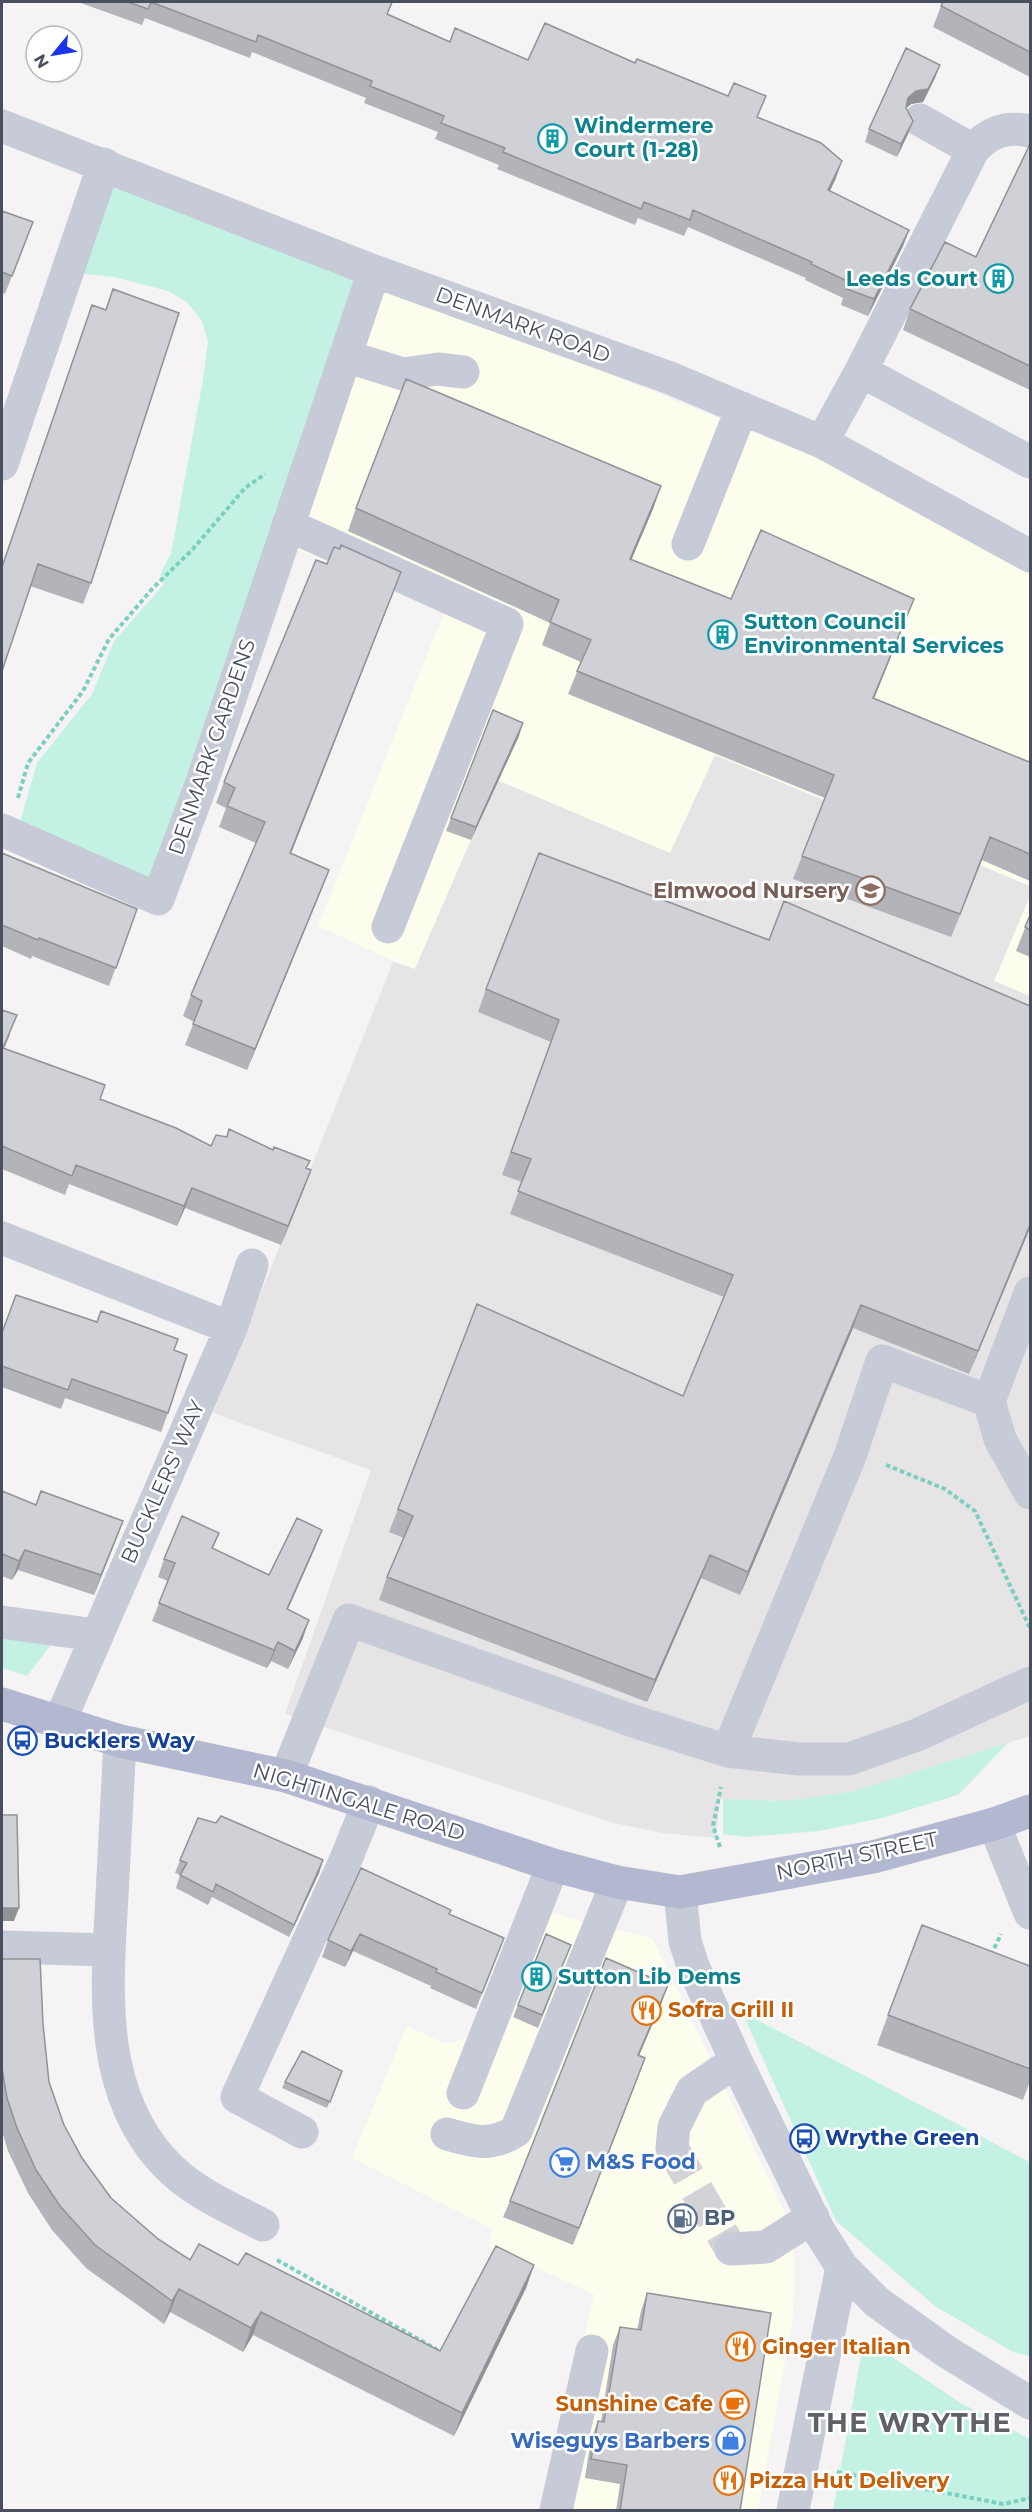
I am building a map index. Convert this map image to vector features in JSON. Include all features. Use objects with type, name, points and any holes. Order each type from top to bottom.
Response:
[{"type":"main road","name":"NIGHTINGALE ROAD","points":[[2,1704],[120,1741],[286,1776],[553,1864],[617,1882],[680,1892]]},
{"type":"main road","name":"NORTH STREET","points":[[680,1892],[873,1857],[994,1824],[1030,1811]]},
{"type":"street","points":[[920,120],[973,150]]},
{"type":"street","name":"DENMARK ROAD","points":[[2,126],[104,164],[374,272],[669,378],[742,408],[822,442],[1030,556]]},
{"type":"street","points":[[822,442],[861,371],[973,150],[985,137],[999,130],[1017,128],[1030,131]]},
{"type":"street","points":[[2,464],[8,425],[104,164]]},
{"type":"street","name":"DENMARK GARDENS","points":[[5,832],[158,899],[201,785],[374,272]]},
{"type":"street","points":[[345,356],[403,374],[438,369],[463,372]]},
{"type":"street","points":[[861,371],[1030,462]]},
{"type":"street","points":[[688,544],[742,408]]},
{"type":"street","points":[[288,525],[507,624],[388,927]]},
{"type":"street","points":[[2,1238],[231,1328]]},
{"type":"street","name":"BUCKLERS' WAY","points":[[59,1723],[95,1635],[231,1328],[252,1265]]},
{"type":"street","points":[[1030,1293],[989,1401],[1000,1439],[1030,1493]]},
{"type":"street","points":[[728,1751],[851,1451],[882,1361],[989,1401]]},
{"type":"street","points":[[286,1776],[349,1620],[636,1722],[728,1751],[800,1759],[849,1759],[917,1735],[1030,1683]]},
{"type":"street","points":[[2,1622],[95,1635]]},
{"type":"street","points":[[120,1741],[107,1992],[116,2069],[132,2115],[163,2161],[184,2181],[263,2225]]},
{"type":"street","points":[[302,2132],[237,2097],[346,1859],[369,1802]]},
{"type":"street","points":[[994,1824],[1030,1913]]},
{"type":"street","points":[[463,2093],[553,1864]]},
{"type":"street","points":[[447,2134],[474,2142],[501,2140],[516,2131],[617,1882]]},
{"type":"street","points":[[680,1892],[685,1941],[693,1966],[736,2061],[813,2217],[842,2267],[877,2302],[947,2352],[1026,2398]]},
{"type":"street","points":[[2,1947],[109,1950]]},
{"type":"street","points":[[672,2148],[674,2127],[692,2091],[736,2061]]},
{"type":"street","points":[[731,2249],[766,2247],[813,2217]]},
{"type":"street","points":[[794,2511],[801,2465],[842,2267]]},
{"type":"street","points":[[556,2511],[592,2351]]},
{"type":"path","points":[[5,832],[28,763],[83,691],[109,639],[153,588],[192,550],[245,488],[317,440]]},
{"type":"path","points":[[851,1451],[945,1489],[975,1510],[1030,1628]]},
{"type":"path","points":[[728,1751],[713,1827],[731,1882]]},
{"type":"path","points":[[263,2225],[252,2246],[436,2349],[432,2356]]},
{"type":"path","points":[[801,2465],[1003,2504],[1030,2498]]},
{"type":"shaded area","points":[[382,289],[500,330],[827,462],[1030,574],[1030,886],[809,793],[670,853],[497,781],[414,970],[318,926],[444,613],[289,546]]},
{"type":"shaded area","points":[[715,755],[1030,886],[1030,896],[994,981],[1030,996],[1030,1736],[851,1792],[783,1801],[720,1799],[716,1838],[663,1833],[614,1823],[285,1714],[371,1470],[213,1413],[393,962],[415,969],[497,780],[670,853]]},
{"type":"shaded area","points":[[1030,896],[1030,996],[994,982]]},
{"type":"shaded area","points":[[531,1906],[572,1919],[652,1938],[794,2231],[792,2324],[758,2510],[544,2510],[594,2294],[488,2246],[493,2229],[352,2158],[407,2026],[446,2044],[469,2037]]},
{"type":"green space","points":[[109,175],[363,277],[149,889],[18,829],[37,763],[92,694],[114,641],[164,584],[160,574],[171,554],[203,380],[208,342],[202,321],[187,302],[168,291],[114,277],[74,273]]},
{"type":"green space","points":[[2,1633],[56,1638],[27,1676],[2,1668]]},
{"type":"green space","points":[[1008,1743],[958,1795],[882,1818],[819,1831],[747,1837],[723,1834],[723,1799],[783,1801],[851,1792]]},
{"type":"green space","points":[[742,2012],[1030,2162],[1030,2356],[1013,2352],[935,2306],[836,2221]]},
{"type":"green space","points":[[870,2342],[959,2402],[1030,2439],[1030,2510],[833,2510],[863,2345]]},
{"type":"building","points":[[128,2],[151,2],[148,9]]},
{"type":"building","points":[[151,2],[392,2],[387,14],[450,42],[455,28],[528,60],[545,23],[635,63],[637,59],[728,96],[734,83],[766,96],[757,117],[821,143],[842,161],[828,190],[909,230],[874,299],[847,289],[849,282],[811,264],[812,262],[693,210],[690,220],[644,202],[641,209],[503,152],[505,148],[441,123],[444,116],[370,86],[372,81],[258,35],[256,42]]},
{"type":"building","points":[[943,2],[1030,2],[1030,52],[941,6]]},
{"type":"building","points":[[906,48],[940,65],[928,89],[916,91],[908,98],[906,108],[913,121],[901,144],[869,129]]},
{"type":"building","name":"Leeds Court","points":[[1030,144],[1030,366],[910,309],[945,242],[976,257]]},
{"type":"building","points":[[2,211],[33,222],[12,276],[2,272]]},
{"type":"building","points":[[113,289],[179,313],[91,583],[38,564],[2,671],[2,567],[92,305],[106,310]]},
{"type":"building","name":"Sutton Council Environmental Services","points":[[406,379],[661,486],[630,559],[731,599],[761,530],[914,599],[873,698],[1029,762],[1030,759],[1030,854],[990,837],[960,914],[802,856],[834,775],[577,671],[591,640],[550,622],[559,600],[356,508]]},
{"type":"building","points":[[341,545],[401,572],[290,853],[329,870],[255,1049],[193,1024],[202,1001],[191,995],[265,822],[227,806],[235,788],[224,782],[316,560],[327,564],[334,547],[340,549]]},
{"type":"building","points":[[493,710],[523,723],[476,827],[451,818]]},
{"type":"building","points":[[2,853],[137,909],[116,968],[2,925]]},
{"type":"building","points":[[539,853],[769,940],[784,901],[1030,1006],[1030,1225],[978,1351],[861,1305],[748,1572],[710,1555],[655,1680],[387,1577],[413,1516],[398,1509],[477,1304],[683,1396],[733,1275],[518,1191],[531,1159],[511,1152],[559,1020],[486,989]]},
{"type":"building","points":[[1030,915],[1030,930],[1025,927]]},
{"type":"building","points":[[2,1010],[17,1015],[3,1048],[105,1085],[100,1099],[176,1128],[211,1146],[216,1135],[227,1137],[229,1129],[273,1150],[274,1147],[310,1161],[306,1168],[311,1170],[288,1226],[192,1188],[184,1206],[76,1165],[72,1176],[2,1146]]},
{"type":"building","points":[[16,1295],[97,1322],[101,1311],[178,1339],[174,1350],[187,1355],[168,1413],[72,1379],[68,1390],[2,1366],[2,1329]]},
{"type":"building","points":[[2,1491],[36,1505],[41,1491],[123,1521],[101,1575],[25,1550],[19,1561],[2,1554]]},
{"type":"building","points":[[182,1516],[219,1533],[212,1548],[269,1575],[297,1518],[322,1530],[287,1609],[309,1620],[295,1651],[278,1642],[274,1650],[159,1603],[175,1563],[164,1559]]},
{"type":"building","points":[[2,1815],[17,1815],[19,1908],[2,1908]]},
{"type":"building","points":[[221,1816],[323,1860],[294,1925],[216,1884],[213,1892],[180,1875],[187,1863],[180,1860],[198,1818],[216,1823]]},
{"type":"building","points":[[361,1868],[451,1910],[449,1914],[504,1938],[482,1993],[436,1972],[437,1969],[360,1934],[351,1951],[328,1940]]},
{"type":"building","points":[[922,1925],[1030,1966],[1030,2069],[888,2015]]},
{"type":"building","points":[[546,1934],[571,1945],[542,2015],[518,2005]]},
{"type":"building","points":[[606,1958],[668,1985],[638,2055],[645,2058],[579,2228],[510,2201]]},
{"type":"building","points":[[2,1959],[40,1959],[49,2082],[64,2125],[82,2158],[111,2198],[158,2239],[190,2260],[199,2244],[238,2265],[246,2253],[440,2351],[496,2246],[534,2265],[462,2413],[261,2312],[251,2328],[179,2289],[172,2301],[95,2245],[60,2206],[36,2170],[17,2128],[7,2098],[2,2068]]},
{"type":"building","points":[[302,2051],[342,2071],[330,2102],[285,2082]]},
{"type":"building","points":[[647,2293],[771,2313],[740,2511],[620,2511],[627,2465],[591,2459],[598,2421],[604,2422],[620,2327],[641,2330]]},
{"type":"tunnel","points":[[672,2148],[731,2249]]},
{"type":"place","name":"Windermere Court (1-28)","points":[[553,138]]},
{"type":"place","name":"Leeds Court","points":[[999,279]]},
{"type":"place","name":"Sutton Council Environmental Services","points":[[723,634]]},
{"type":"place","name":"Elmwood Nursery","points":[[870,891]]},
{"type":"place","name":"Bucklers Way","points":[[23,1741]]},
{"type":"place","name":"Sutton Lib Dems","points":[[537,1977]]},
{"type":"place","name":"Sofra Grill II","points":[[647,2010]]},
{"type":"place","name":"Wrythe Green","points":[[804,2138]]},
{"type":"place","name":"M&S Food","points":[[565,2162]]},
{"type":"place","name":"BP","points":[[683,2218]]},
{"type":"place","name":"Ginger Italian","points":[[741,2347]]},
{"type":"place","name":"Sunshine Cafe","points":[[734,2404]]},
{"type":"place","name":"Wiseguys Barbers","points":[[731,2441]]},
{"type":"place","name":"Pizza Hut Delivery","points":[[728,2481]]},
{"type":"district","name":"THE WRYTHE","points":[[910,2423]]}]
